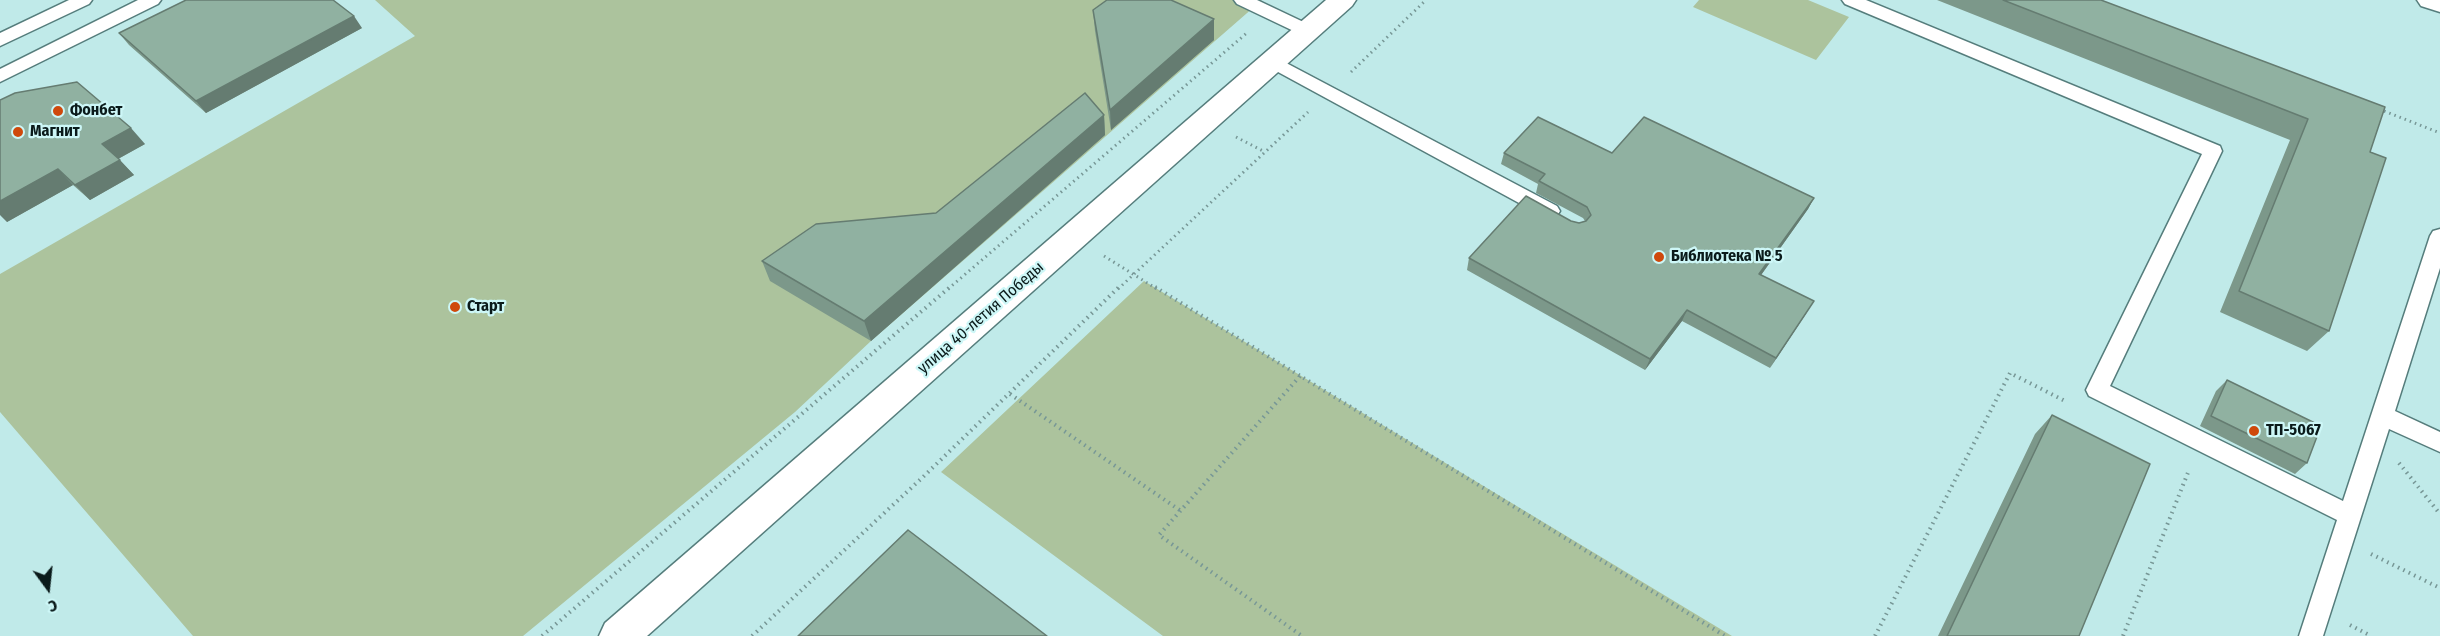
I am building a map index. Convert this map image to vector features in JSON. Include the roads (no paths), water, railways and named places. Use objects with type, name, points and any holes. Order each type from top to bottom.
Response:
[{"type":"street","name":"улица 40-летия Победы","points":[[619,636],[1343,0]]},
{"type":"street","points":[[2430,0],[2440,3]]},
{"type":"lane","points":[[2,36],[83,0]]},
{"type":"lane","points":[[0,76],[152,0]]},
{"type":"lane","points":[[1243,0],[1308,31]]},
{"type":"lane","points":[[1851,0],[2213,151],[2097,390],[2349,515]]},
{"type":"lane","points":[[1273,62],[1564,219]]},
{"type":"lane","points":[[2311,636],[2379,425],[2433,285],[2440,236]]},
{"type":"lane","points":[[2379,425],[2440,442]]},
{"type":"place","name":"Фонбет","points":[[58,111]]},
{"type":"place","name":"Магнит","points":[[18,132]]},
{"type":"place","name":"Библиотека № 5","points":[[1659,257]]},
{"type":"place","name":"Старт","points":[[455,307]]},
{"type":"place","name":"ТП-5067","points":[[2254,431]]}]
